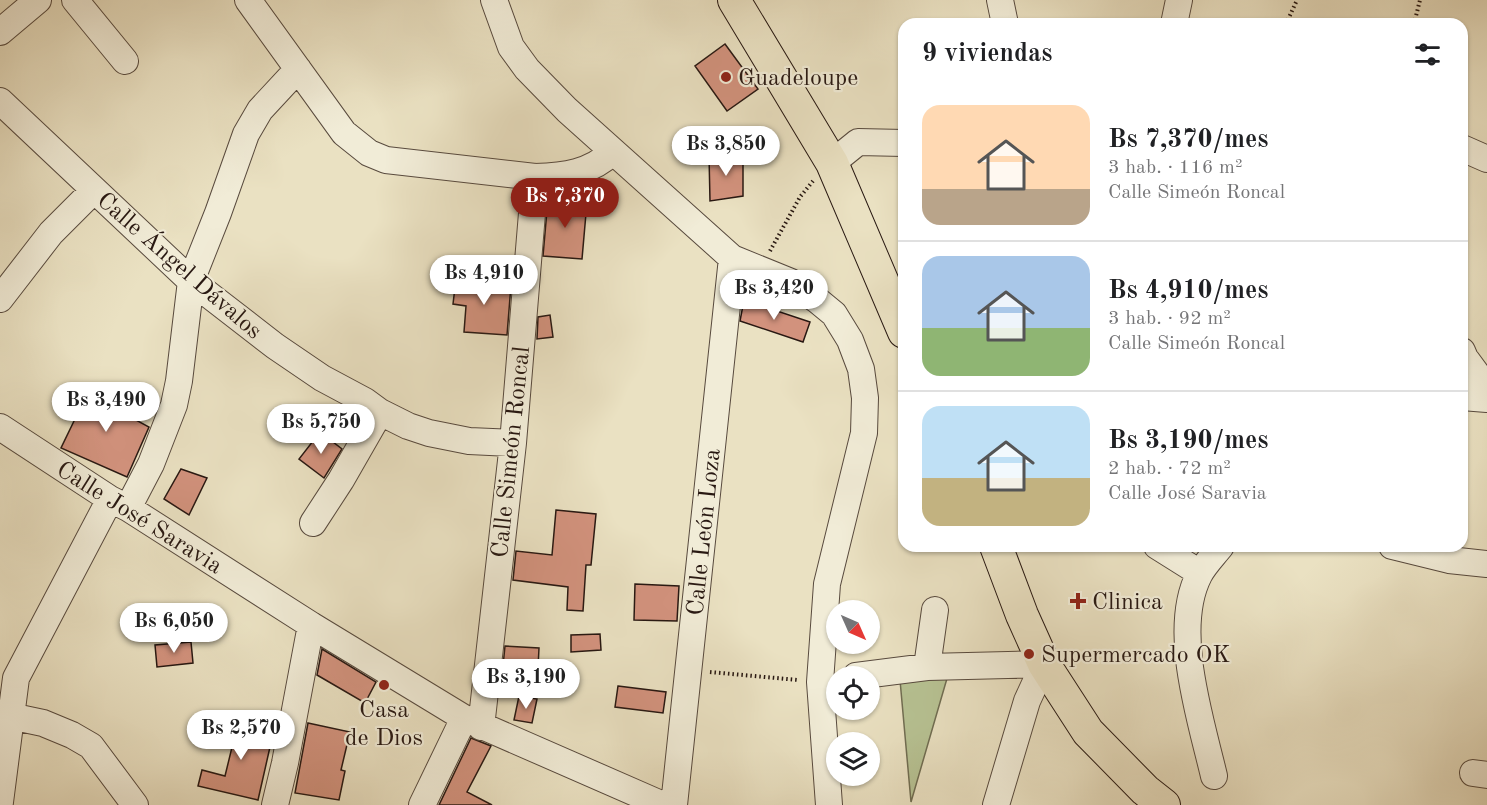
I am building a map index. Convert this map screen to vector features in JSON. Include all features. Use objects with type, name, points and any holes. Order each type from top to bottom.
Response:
[{"type":"main road","points":[[734,0],[832,163],[898,318]]},
{"type":"main road","points":[[998,552],[1022,615],[1044,664],[1088,732],[1145,790],[1164,805]]},
{"type":"street","points":[[0,32],[38,0]]},
{"type":"street","points":[[75,0],[125,61]]},
{"type":"street","points":[[248,0],[344,133],[369,153],[386,160],[412,164],[535,177],[560,176],[582,171],[601,162],[612,152]]},
{"type":"street","points":[[494,0],[511,47],[527,69],[567,110],[732,258],[791,282],[818,300],[834,314],[850,340],[861,369],[865,398],[864,433],[827,584],[829,666]]},
{"type":"street","points":[[1175,18],[1179,0]]},
{"type":"street","points":[[0,802],[10,716],[8,673],[119,504],[151,464],[174,405],[191,281],[246,134],[260,110],[298,69]]},
{"type":"street","name":"Calle Ángel Dávalos","points":[[0,100],[191,281],[275,346],[322,378],[408,426],[469,441],[513,444]]},
{"type":"street","points":[[832,163],[858,142],[898,143]]},
{"type":"street","points":[[1468,151],[1487,159]]},
{"type":"street","name":"Calle Simeón Roncal","points":[[422,805],[472,722],[513,444],[535,177]]},
{"type":"street","points":[[0,299],[51,233],[94,190]]},
{"type":"street","name":"Calle León Loza","points":[[674,805],[732,258]]},
{"type":"street","points":[[1468,363],[1487,388]]},
{"type":"street","points":[[1468,397],[1487,399]]},
{"type":"street","points":[[313,523],[380,412]]},
{"type":"street","name":"Calle José Saravia","points":[[0,427],[311,625],[472,722],[663,805]]},
{"type":"street","points":[[1167,552],[1200,573]]},
{"type":"street","points":[[1214,776],[1192,684],[1188,654],[1189,601],[1200,573],[1216,552]]},
{"type":"street","points":[[1416,552],[1449,560],[1487,564]]},
{"type":"street","points":[[927,667],[935,610]]},
{"type":"street","points":[[275,805],[311,625]]},
{"type":"street","points":[[880,673],[927,667],[1044,664],[1028,701],[996,805]]},
{"type":"street","points":[[10,716],[43,723],[91,746],[135,805]]},
{"type":"street","points":[[829,720],[829,805]]},
{"type":"path","points":[[1289,18],[1297,0]]},
{"type":"path","points":[[1416,18],[1420,0]]},
{"type":"path","points":[[760,270],[800,196],[832,163]]},
{"type":"path","points":[[688,670],[826,681]]},
{"type":"green space","points":[[948,675],[911,802],[900,680]]},
{"type":"building","name":"Guadeloupe","points":[[725,44],[758,89],[727,111],[695,66]]},
{"type":"building","points":[[709,155],[743,156],[743,196],[710,201]]},
{"type":"building","points":[[548,199],[587,202],[582,259],[543,256]]},
{"type":"building","points":[[456,279],[511,285],[507,335],[464,332],[466,306],[453,304]]},
{"type":"building","points":[[744,300],[810,322],[803,342],[740,321]]},
{"type":"building","points":[[550,315],[553,337],[537,339],[538,317]]},
{"type":"building","points":[[90,388],[127,397],[121,412],[149,427],[127,477],[61,448]]},
{"type":"building","points":[[320,432],[342,449],[324,478],[299,459]]},
{"type":"building","points":[[181,469],[207,478],[189,515],[164,499]]},
{"type":"building","points":[[556,510],[596,514],[591,565],[586,565],[583,611],[567,610],[568,587],[513,580],[516,551],[552,555]]},
{"type":"building","points":[[635,584],[679,586],[677,621],[634,620]]},
{"type":"building","points":[[600,634],[601,650],[571,652],[571,635]]},
{"type":"building","points":[[191,642],[193,663],[157,667],[155,645]]},
{"type":"building","points":[[505,646],[539,648],[538,668],[503,666]]},
{"type":"building","points":[[322,649],[376,682],[365,703],[317,675]]},
{"type":"building","points":[[618,686],[666,692],[663,713],[615,707]]},
{"type":"building","points":[[519,696],[537,699],[532,723],[514,720]]},
{"type":"building","points":[[223,718],[270,730],[266,746],[270,747],[258,800],[198,786],[202,770],[225,776],[234,739],[218,735]]},
{"type":"building","points":[[308,723],[350,732],[341,770],[345,771],[339,800],[295,793]]},
{"type":"building","points":[[471,738],[491,746],[467,792],[492,805],[439,805]]},
{"type":"place","name":"Guadeloupe","points":[[726,77]]},
{"type":"place","name":"Clinica","points":[[1078,601]]},
{"type":"place","name":"Supermercado OK","points":[[1029,654]]},
{"type":"place","name":"Casa de Dios","points":[[384,685]]}]
